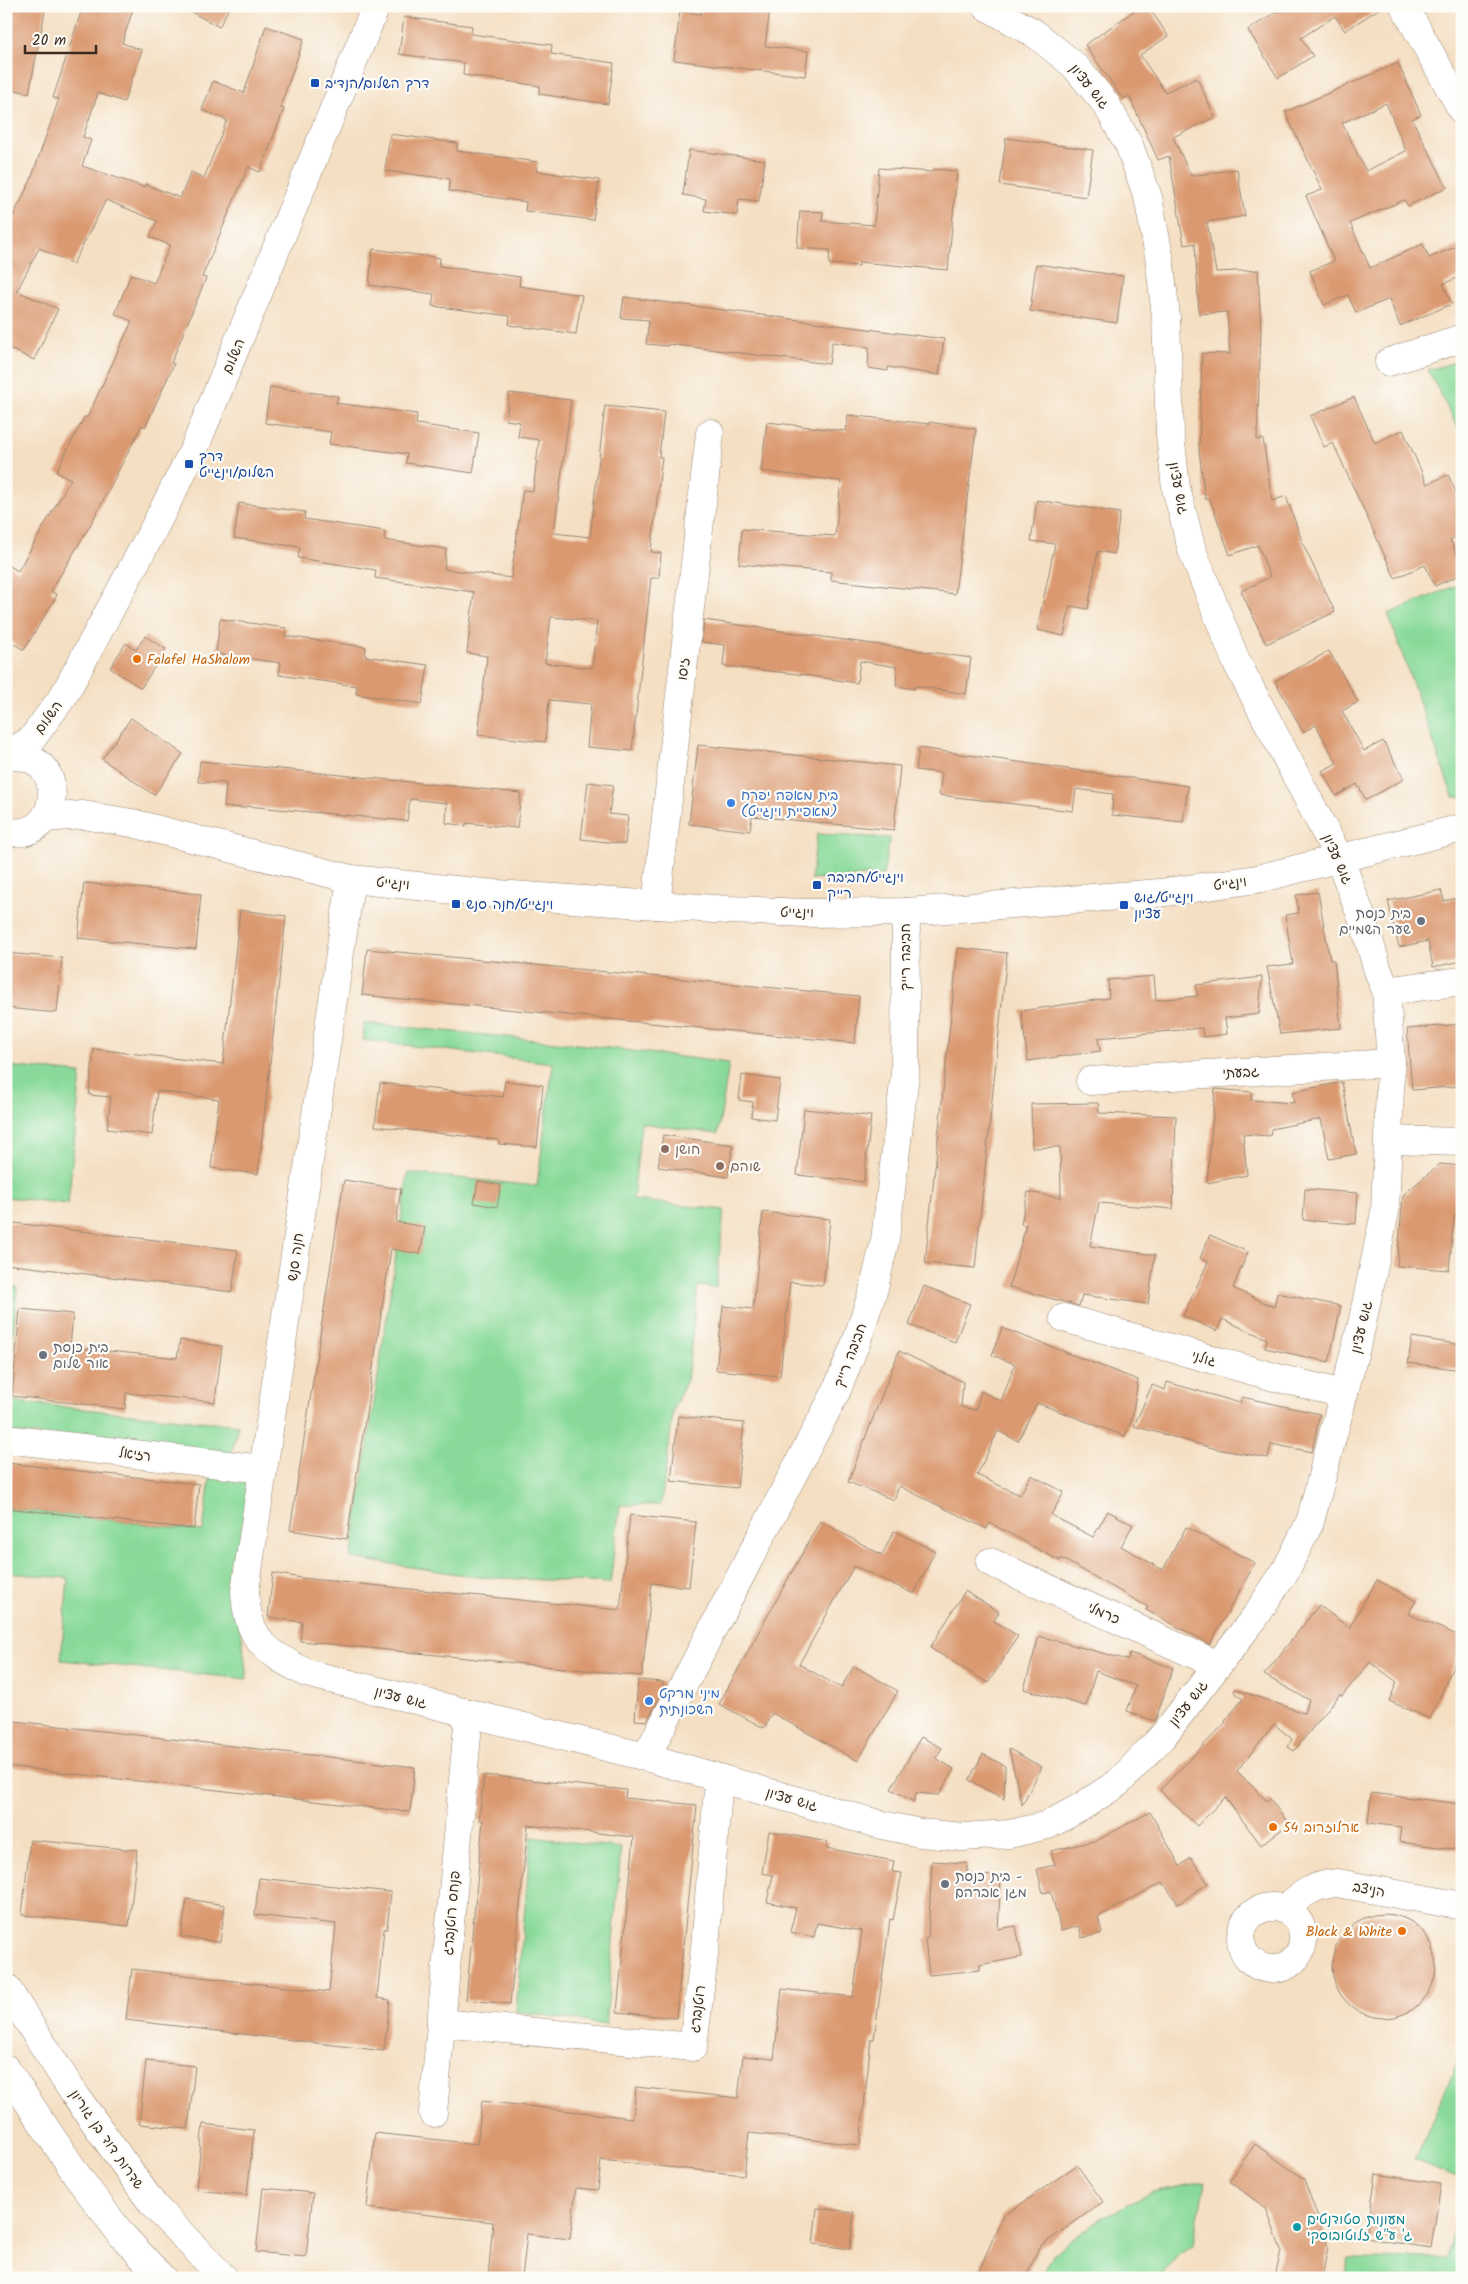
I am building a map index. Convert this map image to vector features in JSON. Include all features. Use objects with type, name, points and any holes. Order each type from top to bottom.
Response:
[{"type":"street","name":"השלום","points":[[6,756],[31,740],[64,695],[154,530],[194,449],[376,6]]},
{"type":"street","name":"גוש עציון","points":[[254,1634],[273,1655],[306,1674],[646,1757],[878,1824],[920,1833],[963,1837],[1010,1834],[1048,1825],[1081,1807],[1118,1783],[1162,1737],[1255,1617],[1286,1570],[1310,1522],[1362,1324],[1385,1212],[1392,1063],[1386,991],[1376,968],[1365,926],[1340,860],[1236,661],[1192,550],[1176,488],[1170,434],[1166,318],[1159,256],[1148,197],[1129,145],[1106,104],[1074,65],[1034,33],[986,6]]},
{"type":"street","points":[[1404,6],[1462,110]]},
{"type":"street","points":[[1389,362],[1462,338]]},
{"type":"street","name":"זיסו","points":[[656,905],[710,433]]},
{"type":"street","name":"השלום","points":[[20,830],[51,807],[53,795],[49,778],[54,722],[64,695]]},
{"type":"street","name":"וינגייט","points":[[6,756],[27,758],[39,764],[49,778],[78,799],[132,823]]},
{"type":"street","name":"וינגייט","points":[[20,830],[83,815],[132,823],[352,879],[484,893],[806,913],[906,912],[1160,893],[1257,879],[1340,860],[1462,828]]},
{"type":"street","name":"חנה סנש","points":[[254,1634],[246,1613],[244,1591],[352,879]]},
{"type":"street","name":"חביבה רייך","points":[[646,1757],[836,1392],[857,1340],[874,1288],[885,1240],[905,1075],[906,912]]},
{"type":"street","points":[[1386,991],[1462,981]]},
{"type":"street","name":"גבעתי","points":[[1090,1081],[1392,1063]]},
{"type":"street","points":[[1389,1140],[1462,1142]]},
{"type":"street","name":"גולני","points":[[1064,1318],[1278,1378],[1344,1394]]},
{"type":"street","name":"רזיאל","points":[[6,1439],[263,1469]]},
{"type":"street","name":"כרמלי","points":[[990,1562],[1218,1665]]},
{"type":"street","name":"פנחס רוטנברג","points":[[432,2113],[469,1713]]},
{"type":"street","name":"רוטנברג","points":[[440,2023],[693,2047],[705,1948],[719,1778]]},
{"type":"street","name":"הניצב","points":[[1284,1909],[1301,1895],[1320,1884],[1337,1883],[1462,1906]]},
{"type":"street","name":"שדרות דוד בן גוריון","points":[[6,1987],[73,2092],[154,2206],[224,2278]]},
{"type":"street","points":[[6,2069],[80,2181],[120,2234],[162,2278]]},
{"type":"green space","points":[[1462,360],[1462,436],[1428,370]]},
{"type":"green space","points":[[1462,583],[1462,797],[1453,797],[1388,614]]},
{"type":"green space","points":[[817,834],[890,838],[883,875],[811,879]]},
{"type":"green space","points":[[364,1023],[576,1044],[729,1063],[718,1134],[641,1123],[633,1200],[724,1210],[716,1288],[698,1286],[687,1380],[674,1407],[661,1505],[620,1505],[610,1583],[478,1577],[351,1558],[408,1173],[537,1186],[553,1063],[363,1040]]},
{"type":"green space","points":[[6,1066],[81,1073],[68,1204],[6,1197]]},
{"type":"green space","points":[[6,1286],[17,1287],[7,1401],[238,1425],[231,1456],[6,1432]]},
{"type":"green space","points":[[211,1471],[252,1474],[235,1579],[247,1679],[61,1660],[68,1578],[6,1573],[6,1508],[203,1531]]},
{"type":"green space","points":[[531,1837],[621,1848],[606,2025],[516,2011]]},
{"type":"green space","points":[[1462,2052],[1462,2179],[1415,2160]]},
{"type":"green space","points":[[1462,2179],[1462,2278],[1344,2278],[1349,2258],[1448,2259]]},
{"type":"green space","points":[[1205,2182],[1193,2244],[1177,2255],[1161,2278],[1041,2278],[1053,2254],[1101,2218],[1152,2192]]},
{"type":"building","points":[[6,6],[46,6],[29,93],[6,88]]},
{"type":"building","points":[[83,6],[134,6],[122,43],[142,50],[124,102],[98,93],[83,137],[91,140],[82,166],[144,187],[145,184],[180,198],[191,172],[204,178],[227,120],[202,110],[213,81],[244,93],[266,26],[304,39],[280,107],[284,109],[260,172],[248,167],[202,277],[206,278],[171,363],[174,364],[145,427],[142,425],[92,522],[51,591],[57,595],[24,650],[6,639],[6,564],[18,571],[71,479],[56,472],[85,416],[87,418],[132,321],[115,314],[131,274],[154,283],[170,245],[150,237],[157,221],[106,200],[73,264],[39,248],[17,291],[58,309],[34,360],[6,347],[6,230],[30,182],[59,99],[53,98]]},
{"type":"building","points":[[180,6],[230,6],[219,27]]},
{"type":"building","points":[[702,6],[743,6],[770,10],[765,46],[808,51],[805,76],[674,60],[680,11],[701,14]]},
{"type":"building","points":[[1141,6],[1148,6],[1168,36],[1140,55],[1165,92],[1197,78],[1215,117],[1173,137],[1191,176],[1237,169],[1245,216],[1207,222],[1216,272],[1258,270],[1261,330],[1257,440],[1263,439],[1272,501],[1286,496],[1303,544],[1335,612],[1266,644],[1241,591],[1270,577],[1258,545],[1230,555],[1210,499],[1205,499],[1199,450],[1202,353],[1230,354],[1227,312],[1199,314],[1195,243],[1184,245],[1169,156],[1158,160],[1129,96],[1123,99],[1085,45]]},
{"type":"building","points":[[1286,6],[1383,6],[1345,31],[1335,16],[1301,38],[1313,56],[1278,78],[1248,30]]},
{"type":"building","points":[[404,17],[472,26],[471,34],[552,45],[551,54],[614,63],[608,104],[539,94],[540,86],[463,75],[464,63],[399,54]]},
{"type":"building","points":[[1398,63],[1421,115],[1412,119],[1447,187],[1408,206],[1404,200],[1350,223],[1370,268],[1423,244],[1429,258],[1462,244],[1462,276],[1443,284],[1452,304],[1400,326],[1389,299],[1356,313],[1348,295],[1324,305],[1310,271],[1334,261],[1306,196],[1322,190],[1285,112]],"holes":[[[1386,103],[1406,151],[1366,171],[1342,123]]]},
{"type":"building","points":[[390,134],[457,143],[457,151],[538,162],[536,171],[599,180],[593,220],[525,211],[526,202],[449,191],[450,179],[385,171]]},
{"type":"building","points":[[1006,138],[1093,150],[1086,197],[1000,185]]},
{"type":"building","points":[[689,150],[765,160],[759,201],[739,199],[737,215],[704,211],[706,199],[683,195]]},
{"type":"building","points":[[879,168],[932,172],[933,169],[957,171],[948,270],[859,262],[859,266],[829,264],[830,250],[797,248],[800,211],[823,212],[822,221],[874,225]]},
{"type":"building","points":[[373,249],[440,258],[439,266],[520,277],[519,286],[582,295],[576,334],[509,325],[510,316],[432,306],[434,294],[369,285]]},
{"type":"building","points":[[1036,264],[1123,276],[1117,323],[1030,311]]},
{"type":"building","points":[[624,297],[944,339],[939,375],[888,367],[888,371],[868,368],[869,347],[832,342],[829,364],[668,344],[668,346],[646,344],[649,320],[621,318]]},
{"type":"building","points":[[270,387],[338,396],[336,403],[417,414],[416,424],[479,433],[473,473],[406,463],[407,454],[329,444],[331,432],[265,423]]},
{"type":"building","points":[[509,393],[571,400],[554,533],[590,537],[605,406],[664,412],[659,457],[662,457],[651,552],[661,553],[659,578],[651,578],[632,751],[587,747],[591,704],[549,700],[545,742],[478,735],[487,656],[467,653],[474,592],[375,578],[376,570],[298,558],[300,547],[234,538],[239,503],[305,512],[304,519],[385,531],[384,540],[446,549],[444,569],[511,578],[523,490],[533,491],[539,440],[518,437],[520,422],[506,420]],"holes":[[[551,617],[597,621],[592,668],[545,663]]]},
{"type":"building","points":[[1354,397],[1375,443],[1403,430],[1427,484],[1448,475],[1462,505],[1462,534],[1450,540],[1462,565],[1462,574],[1435,586],[1425,565],[1395,578],[1333,443],[1324,447],[1310,416]]},
{"type":"building","points":[[848,415],[929,424],[929,422],[976,429],[955,594],[831,580],[831,572],[739,564],[742,529],[835,536],[841,481],[761,471],[767,422],[846,431]]},
{"type":"building","points":[[1037,500],[1120,513],[1114,554],[1098,551],[1088,609],[1070,606],[1064,636],[1037,630],[1055,544],[1031,541]]},
{"type":"building","points":[[220,619],[286,628],[285,636],[366,647],[365,656],[428,665],[422,704],[356,694],[357,686],[279,675],[281,663],[216,654]]},
{"type":"building","points":[[704,620],[971,658],[966,694],[915,686],[915,689],[896,686],[897,667],[860,661],[857,683],[798,674],[723,666],[725,645],[702,642]]},
{"type":"building","name":"Falafel HaShalom","points":[[145,636],[166,649],[141,688],[110,668],[126,643],[136,650]]},
{"type":"building","points":[[1329,651],[1358,702],[1342,711],[1364,751],[1383,741],[1404,779],[1366,800],[1357,784],[1336,796],[1322,771],[1337,763],[1316,725],[1303,732],[1275,681]]},
{"type":"building","points":[[131,718],[183,754],[154,795],[102,759]]},
{"type":"building","points":[[698,745],[900,766],[894,830],[752,816],[750,831],[689,824]]},
{"type":"building","points":[[919,748],[1188,786],[1183,822],[1112,815],[1113,794],[1076,789],[1073,811],[939,795],[942,773],[916,770]]},
{"type":"building","points":[[200,761],[521,793],[517,828],[466,823],[466,826],[446,823],[447,803],[410,799],[407,821],[246,806],[245,808],[224,807],[226,783],[198,782]]},
{"type":"building","points":[[588,782],[613,785],[609,814],[628,816],[625,844],[581,839]]},
{"type":"building","points":[[84,883],[201,894],[196,949],[78,938]]},
{"type":"building","name":"בית כנסת שער השמיים","points":[[1441,890],[1444,901],[1462,897],[1462,961],[1433,967],[1428,941],[1399,947],[1388,901]]},
{"type":"building","points":[[1318,892],[1330,960],[1334,960],[1341,1028],[1280,1034],[1267,967],[1293,964],[1285,915],[1299,913],[1296,895]]},
{"type":"building","points":[[240,910],[286,916],[258,1174],[211,1168],[219,1099],[157,1091],[152,1135],[107,1129],[111,1097],[89,1095],[94,1049],[223,1064]]},
{"type":"building","points":[[958,948],[1007,953],[975,1268],[925,1263]]},
{"type":"building","points":[[367,949],[859,996],[855,1043],[362,995]]},
{"type":"building","points":[[6,953],[62,958],[57,1013],[6,1008]]},
{"type":"building","points":[[1154,976],[1156,1000],[1198,996],[1196,985],[1262,977],[1259,1014],[1225,1018],[1227,1034],[1203,1037],[1202,1028],[1098,1038],[1100,1051],[1028,1061],[1021,1011],[1109,998],[1108,980]]},
{"type":"building","points":[[1462,1024],[1462,1086],[1412,1090],[1407,1029]]},
{"type":"building","points":[[742,1075],[780,1080],[775,1120],[751,1117],[753,1102],[739,1100]]},
{"type":"building","points":[[505,1081],[543,1085],[537,1147],[499,1144],[499,1140],[375,1126],[380,1083],[503,1097]]},
{"type":"building","points":[[1342,1082],[1356,1154],[1329,1159],[1321,1119],[1271,1129],[1270,1136],[1243,1134],[1247,1175],[1207,1183],[1215,1089],[1252,1092],[1251,1100],[1294,1103],[1292,1092]]},
{"type":"building","points":[[1098,1103],[1099,1113],[1176,1116],[1173,1209],[1099,1203],[1090,1246],[1155,1255],[1148,1304],[1082,1295],[1079,1306],[1009,1287],[1026,1225],[1021,1224],[1028,1192],[1061,1198],[1060,1147],[1032,1148],[1031,1104]]},
{"type":"building","points":[[804,1109],[871,1116],[864,1182],[797,1175]]},
{"type":"building","points":[[663,1135],[733,1145],[728,1177],[658,1167]]},
{"type":"building","points":[[1440,1164],[1462,1166],[1462,1216],[1454,1216],[1449,1270],[1397,1266],[1403,1195]]},
{"type":"building","points":[[344,1180],[401,1189],[396,1222],[425,1227],[420,1254],[391,1249],[347,1539],[290,1530]]},
{"type":"building","points":[[478,1181],[501,1185],[497,1207],[474,1203]]},
{"type":"building","points":[[1305,1189],[1358,1193],[1356,1224],[1303,1220]]},
{"type":"building","points":[[763,1212],[830,1219],[823,1285],[790,1282],[780,1376],[716,1370],[723,1306],[753,1309]]},
{"type":"building","points":[[6,1222],[238,1250],[232,1292],[6,1264]]},
{"type":"building","points":[[1210,1235],[1248,1252],[1233,1288],[1274,1307],[1277,1293],[1341,1306],[1329,1362],[1265,1348],[1267,1339],[1222,1319],[1217,1331],[1183,1316],[1208,1262],[1200,1258]]},
{"type":"building","points":[[924,1286],[970,1304],[955,1342],[909,1325]]},
{"type":"building","points":[[20,1309],[73,1314],[70,1347],[177,1358],[180,1340],[222,1346],[215,1402],[126,1393],[125,1409],[12,1396]]},
{"type":"building","points":[[1002,1328],[1138,1380],[1132,1418],[1125,1436],[1037,1403],[1018,1441],[998,1431],[977,1475],[1020,1495],[1031,1475],[1064,1492],[1051,1515],[1093,1537],[1108,1511],[1133,1525],[1121,1546],[1163,1570],[1186,1527],[1255,1563],[1210,1644],[1146,1610],[1148,1607],[1061,1558],[1060,1561],[990,1523],[987,1529],[899,1486],[894,1500],[848,1482],[899,1351],[963,1382],[961,1407],[976,1410],[981,1391],[1001,1401],[1015,1364],[992,1355]]},
{"type":"building","points":[[1412,1337],[1462,1345],[1462,1370],[1408,1363]]},
{"type":"building","points":[[1167,1382],[1240,1403],[1242,1397],[1320,1414],[1312,1452],[1271,1444],[1268,1458],[1216,1449],[1134,1426],[1152,1385],[1165,1390]]},
{"type":"building","points":[[678,1416],[744,1423],[737,1488],[671,1481]]},
{"type":"building","points":[[6,1463],[199,1484],[194,1529],[6,1508]]},
{"type":"building","points":[[630,1515],[696,1522],[689,1587],[652,1583],[642,1676],[300,1641],[302,1622],[268,1617],[273,1573],[301,1578],[620,1610]]},
{"type":"building","points":[[820,1521],[882,1555],[894,1531],[935,1551],[914,1594],[854,1566],[799,1664],[841,1688],[854,1666],[898,1691],[858,1761],[772,1713],[764,1728],[719,1704]]},
{"type":"building","points":[[1377,1580],[1416,1601],[1408,1614],[1462,1637],[1462,1646],[1430,1719],[1389,1701],[1397,1682],[1370,1662],[1342,1696],[1340,1694],[1294,1751],[1288,1747],[1292,1739],[1274,1724],[1237,1771],[1267,1801],[1270,1799],[1289,1824],[1261,1845],[1225,1797],[1197,1826],[1160,1790],[1226,1722],[1243,1699],[1234,1692],[1235,1689],[1304,1713],[1309,1700],[1264,1675],[1319,1605],[1349,1628]]},
{"type":"building","points":[[965,1591],[999,1612],[994,1621],[1018,1636],[988,1683],[930,1648]]},
{"type":"building","points":[[1039,1636],[1128,1660],[1130,1653],[1173,1668],[1155,1721],[1127,1711],[1136,1686],[1096,1671],[1086,1706],[1024,1689]]},
{"type":"building","name":"מיני מרקט השכונתית","points":[[638,1680],[663,1682],[663,1691],[647,1721],[635,1720]]},
{"type":"building","points":[[6,1720],[415,1767],[410,1812],[6,1766]]},
{"type":"building","points":[[921,1737],[942,1748],[936,1758],[954,1769],[939,1795],[916,1793],[914,1802],[891,1789]]},
{"type":"building","points":[[1009,1749],[1042,1767],[1022,1805]]},
{"type":"building","points":[[983,1754],[1005,1766],[1004,1799],[969,1780]]},
{"type":"building","points":[[484,1775],[626,1790],[625,1798],[697,1805],[676,2018],[617,2012],[634,1837],[528,1825],[510,2004],[466,2000],[483,1820],[479,1820]]},
{"type":"building","points":[[1371,1793],[1462,1804],[1462,1850],[1399,1842],[1401,1827],[1368,1823]]},
{"type":"building","points":[[1150,1812],[1180,1866],[1191,1858],[1208,1883],[1178,1904],[1163,1882],[1098,1917],[1102,1933],[1082,1938],[1079,1926],[1061,1931],[1051,1891],[1043,1893],[1037,1869],[1055,1865],[1051,1851],[1098,1840]]},
{"type":"building","points":[[769,1831],[828,1842],[826,1848],[894,1861],[892,1872],[902,1873],[893,1920],[890,1919],[874,2039],[871,2039],[860,2145],[749,2133],[744,2175],[601,2160],[598,2190],[576,2188],[570,2239],[527,2234],[522,2278],[488,2278],[493,2222],[367,2208],[375,2133],[477,2144],[482,2101],[633,2118],[636,2087],[738,2098],[743,2056],[774,2059],[782,1989],[853,1997],[862,1931],[817,1923],[814,1937],[790,1932],[796,1908],[767,1902],[773,1875],[762,1873]]},
{"type":"building","points":[[30,1840],[137,1850],[129,1926],[22,1915]]},
{"type":"building","points":[[932,1861],[967,1863],[967,1875],[1001,1876],[998,1929],[1016,1926],[1022,1957],[980,1965],[980,1970],[929,1975],[925,1939],[928,1938]]},
{"type":"building","points":[[259,1878],[391,1892],[387,1929],[384,1929],[377,1998],[390,2000],[384,2051],[126,2020],[132,1969],[329,1992],[336,1924],[255,1915]]},
{"type":"building","points":[[187,1899],[225,1905],[220,1942],[181,1937]]},
{"type":"building","points":[[1384,1914],[1404,1918],[1413,1922],[1421,1929],[1428,1937],[1432,1946],[1436,1966],[1432,1986],[1428,1995],[1421,2003],[1413,2010],[1404,2014],[1384,2018],[1364,2014],[1355,2010],[1347,2003],[1340,1995],[1336,1986],[1332,1966],[1336,1946],[1340,1937],[1347,1929],[1355,1922],[1364,1918]]},
{"type":"building","points":[[146,2061],[195,2066],[188,2129],[139,2124]]},
{"type":"building","points":[[203,2124],[254,2130],[247,2195],[196,2190]]},
{"type":"building","name":"מעונות סטודנטים ג' ע\"ש זלוטובוסקי","points":[[1255,2144],[1304,2179],[1328,2246],[1322,2278],[1275,2278],[1281,2250],[1266,2208],[1229,2181]]},
{"type":"building","points":[[1077,2165],[1103,2202],[1039,2247],[1026,2278],[976,2278],[1002,2217]]},
{"type":"building","points":[[1376,2174],[1441,2184],[1431,2248],[1366,2238]]},
{"type":"building","points":[[263,2188],[313,2193],[306,2257],[256,2252]]},
{"type":"building","points":[[817,2208],[854,2212],[850,2249],[813,2244]]},
{"type":"place","name":"דרך השלום/הנדיב","points":[[315,83]]},
{"type":"place","name":"דרך השלום/וינגייט","points":[[189,464]]},
{"type":"place","name":"Falafel HaShalom","points":[[137,659]]},
{"type":"place","name":"בית מאפה יפרח (מאפיית וינגייט)","points":[[731,803]]},
{"type":"place","name":"וינגייט/חביבה רייק","points":[[817,885]]},
{"type":"place","name":"וינגייט/חנה סנש","points":[[456,904]]},
{"type":"place","name":"וינגייט/גוש עציון","points":[[1124,905]]},
{"type":"place","name":"בית כנסת שער השמיים","points":[[1421,921]]},
{"type":"place","name":"חושן","points":[[665,1149]]},
{"type":"place","name":"שוהם","points":[[720,1166]]},
{"type":"place","name":"בית כנסת אור שלום","points":[[43,1355]]},
{"type":"place","name":"מיני מרקט השכונתית","points":[[649,1701]]},
{"type":"place","name":"ארלוזרוב 54","points":[[1273,1827]]},
{"type":"place","name":"בית כנסת - מגן אברהם","points":[[945,1884]]},
{"type":"place","name":"Black & White","points":[[1402,1931]]},
{"type":"place","name":"מעונות סטודנטים ג' ע\"ש זלוטובוסקי","points":[[1297,2227]]}]
